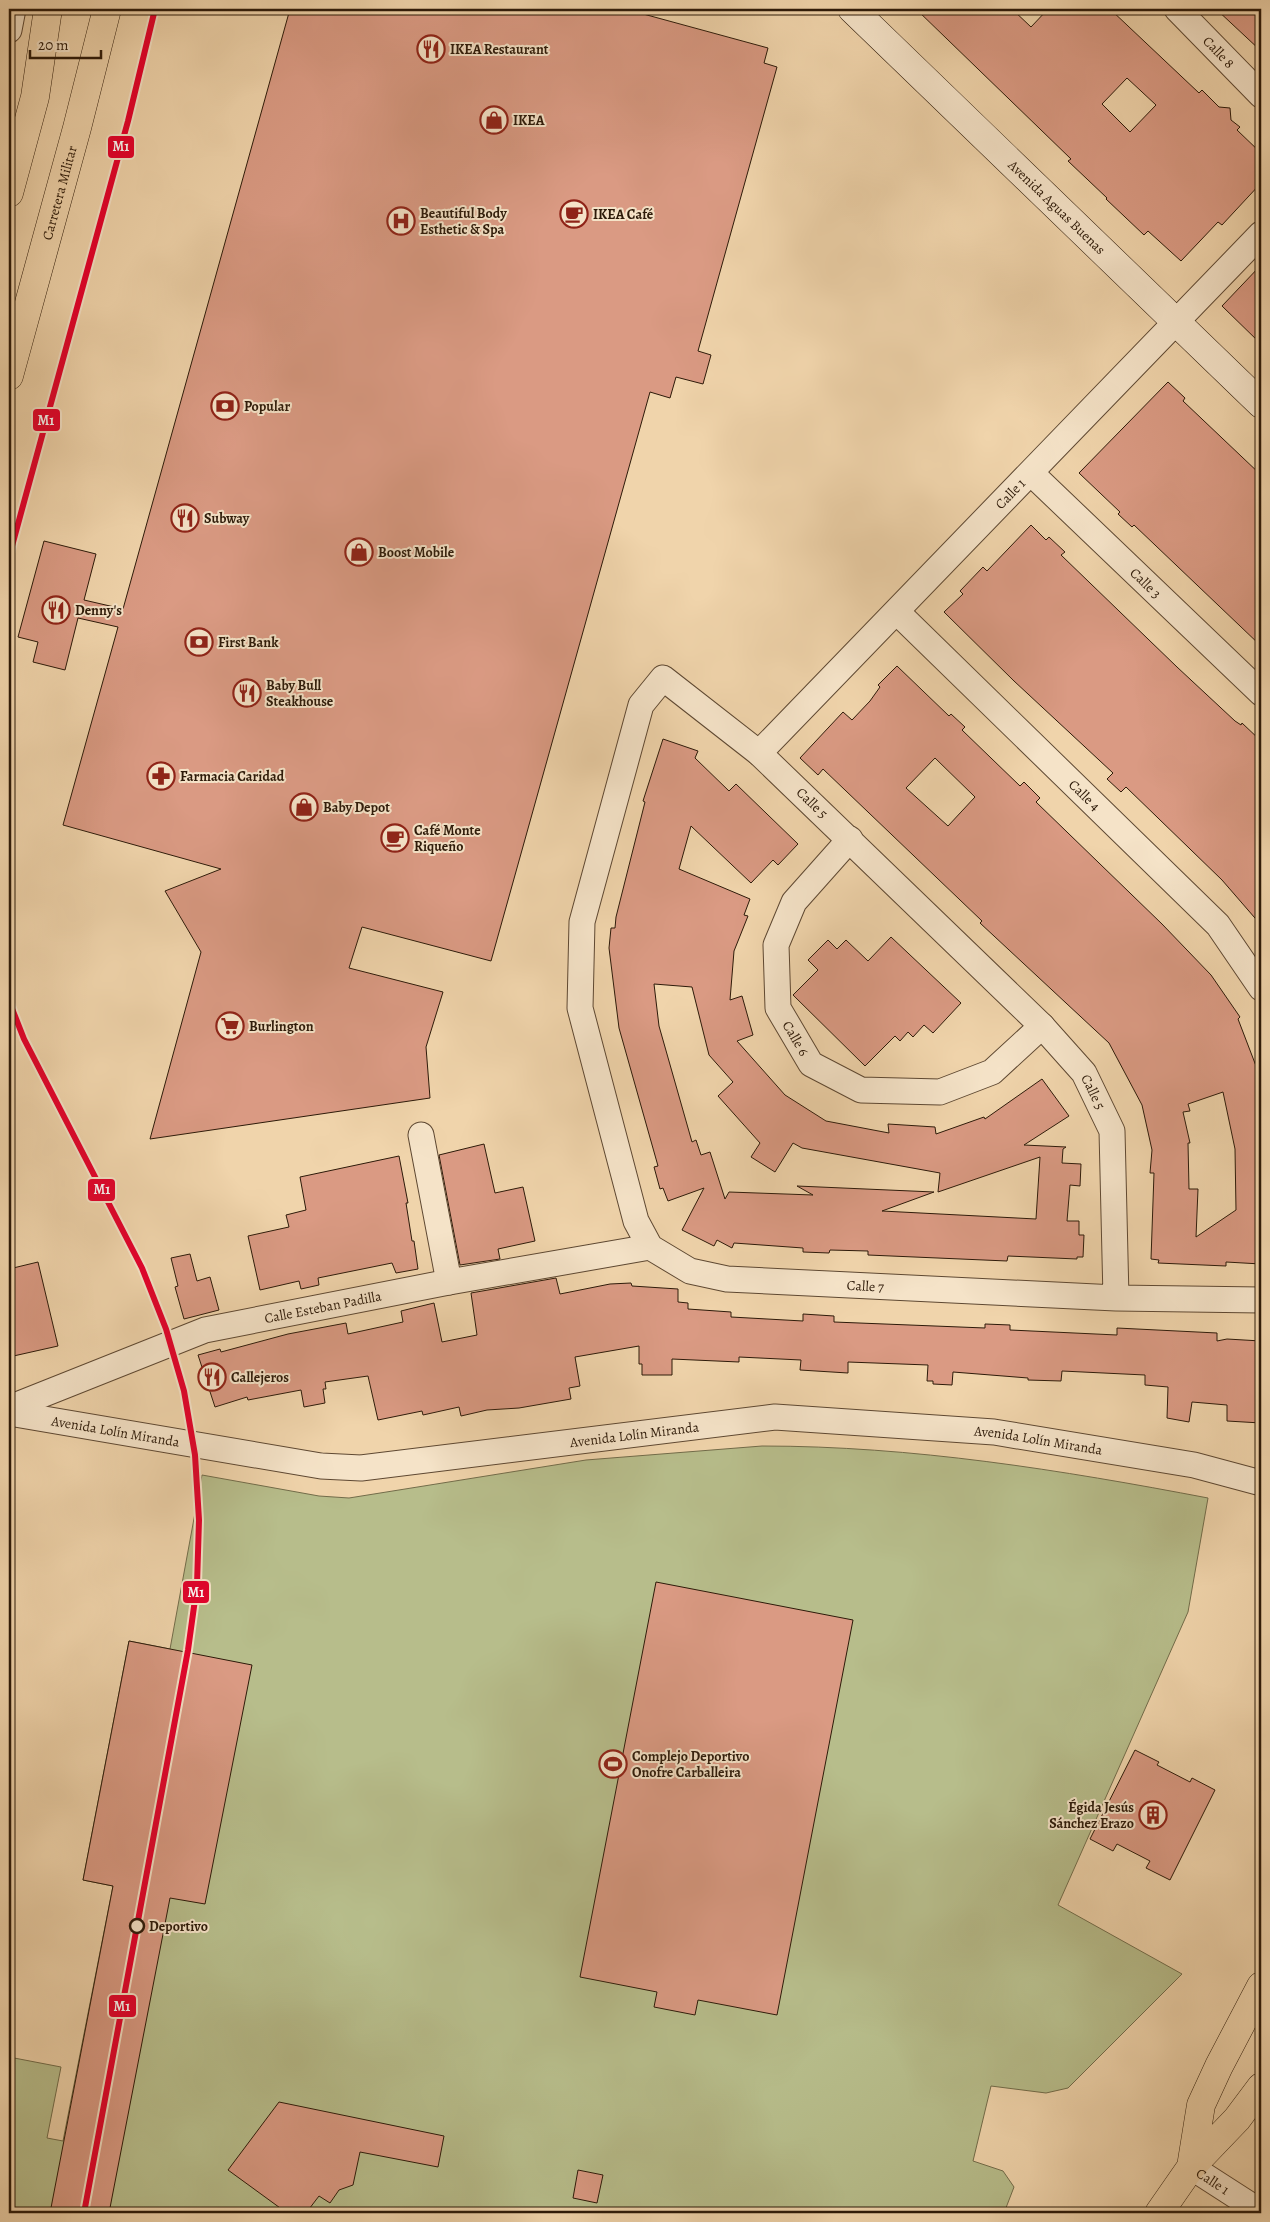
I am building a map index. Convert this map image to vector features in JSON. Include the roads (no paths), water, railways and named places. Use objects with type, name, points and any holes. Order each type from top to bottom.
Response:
[{"type":"main road","points":[[9,193],[35,98],[48,9]]},
{"type":"main road","name":"Carretera Militar","points":[[9,376],[77,128],[107,9]]},
{"type":"main road","points":[[1191,2167],[1201,2105],[1261,1986]]},
{"type":"main road","points":[[1159,2213],[1191,2167],[1237,2119],[1261,2087]]},
{"type":"street","points":[[9,30],[13,9]]},
{"type":"street","name":"Avenida Aguas Buenas","points":[[852,9],[1261,404]]},
{"type":"street","name":"Calle 8","points":[[1177,9],[1261,94]]},
{"type":"street","name":"Calle 1","points":[[759,753],[1261,234]]},
{"type":"street","name":"Calle 3","points":[[1031,473],[1261,693]]},
{"type":"street","name":"Calle 4","points":[[897,612],[1218,925],[1261,988]]},
{"type":"street","name":"Calle 5","points":[[650,1247],[636,1221],[580,1008],[582,922],[641,705],[663,678],[759,753],[1042,1026],[1084,1073],[1112,1131],[1116,1298]]},
{"type":"street","name":"Calle 6","points":[[850,839],[794,902],[776,945],[778,1008],[811,1064],[861,1090],[940,1092],[992,1072],[1042,1026]]},
{"type":"street","points":[[420,1135],[449,1282]]},
{"type":"street","name":"Calle 7","points":[[650,1247],[690,1271],[727,1280],[1116,1298],[1261,1300]]},
{"type":"street","name":"Calle Esteban Padilla","points":[[9,1408],[205,1330],[449,1282],[650,1247]]},
{"type":"street","name":"Avenida Lolín Miranda","points":[[9,1413],[321,1466],[361,1468],[775,1417],[994,1432],[1194,1465],[1261,1483]]},
{"type":"street","name":"Calle 1","points":[[1191,2167],[1261,2212]]},
{"type":"place","name":"IKEA Restaurant","points":[[431,49]]},
{"type":"place","name":"IKEA","points":[[494,120]]},
{"type":"place","name":"IKEA Café","points":[[574,214]]},
{"type":"place","name":"Beautiful Body Esthetic & Spa","points":[[401,221]]},
{"type":"place","name":"Popular","points":[[225,406]]},
{"type":"place","name":"Subway","points":[[185,518]]},
{"type":"place","name":"Boost Mobile","points":[[359,552]]},
{"type":"place","name":"Denny's","points":[[56,610]]},
{"type":"place","name":"First Bank","points":[[199,642]]},
{"type":"place","name":"Baby Bull Steakhouse","points":[[247,693]]},
{"type":"place","name":"Farmacia Caridad","points":[[161,776]]},
{"type":"place","name":"Baby Depot","points":[[304,807]]},
{"type":"place","name":"Café Monte Riqueño","points":[[395,838]]},
{"type":"place","name":"Burlington","points":[[230,1026]]},
{"type":"place","name":"Callejeros","points":[[212,1377]]},
{"type":"place","name":"Complejo Deportivo Onofre Carballeira","points":[[613,1764]]},
{"type":"place","name":"Égida Jesús Sánchez Erazo","points":[[1153,1815]]},
{"type":"place","name":"Deportivo","points":[[137,1926]]}]
